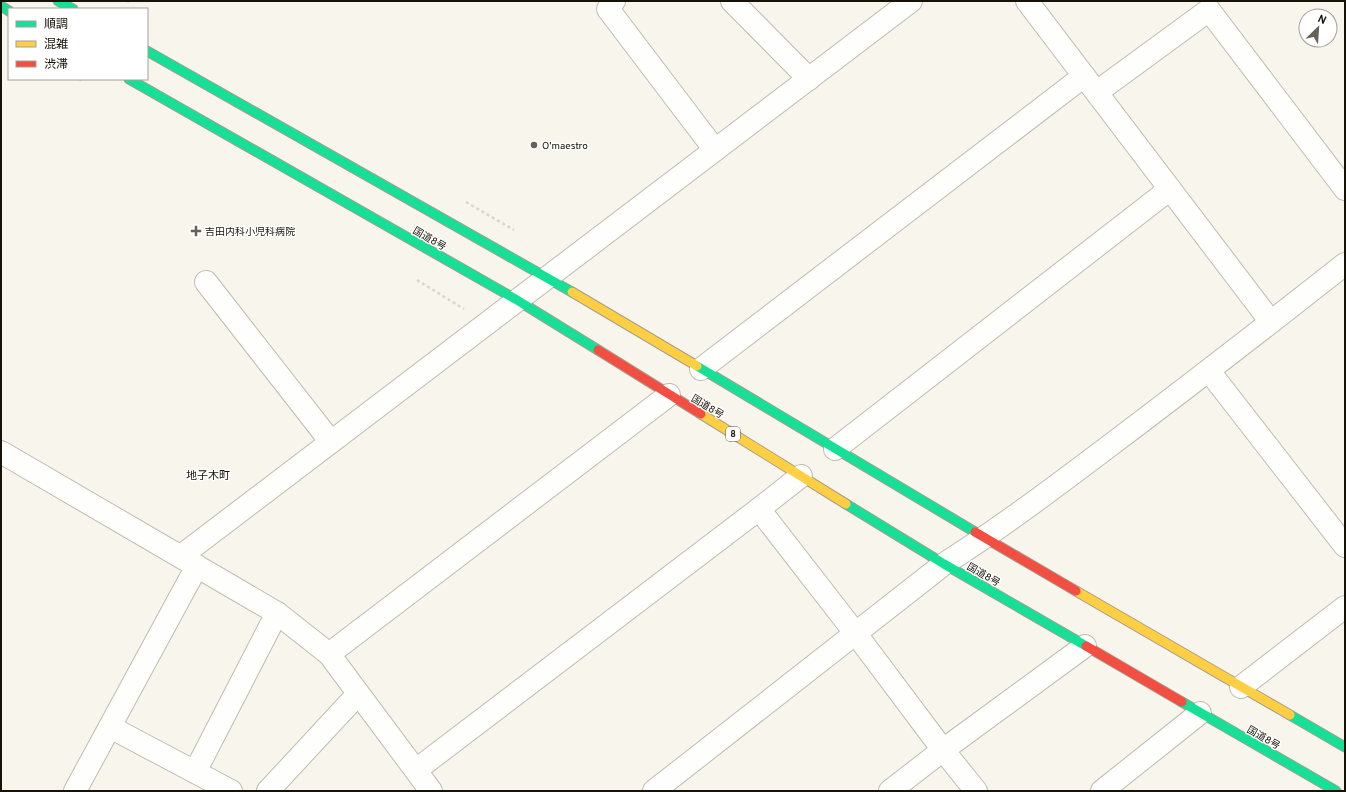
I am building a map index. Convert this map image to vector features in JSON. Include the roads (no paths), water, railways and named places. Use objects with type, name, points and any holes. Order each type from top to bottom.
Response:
[{"type":"highway","points":[[58,1],[71,8]]},
{"type":"highway","points":[[148,52],[549,278],[985,538],[1345,747]]},
{"type":"highway","name":"国道8号","points":[[131,80],[517,300],[944,564],[1336,791]]},
{"type":"street","points":[[614,1],[608,9],[716,150]]},
{"type":"street","points":[[732,1],[809,79]]},
{"type":"street","points":[[75,791],[110,727],[189,561],[331,442],[517,300],[549,278],[911,1]]},
{"type":"street","points":[[1028,1],[1271,322]]},
{"type":"street","points":[[701,369],[1091,84],[1209,10],[1345,189]]},
{"type":"street","points":[[834,449],[1170,189]]},
{"type":"street","points":[[654,791],[944,564],[985,538],[1210,371],[1345,264]]},
{"type":"street","points":[[206,282],[331,442]]},
{"type":"street","points":[[1210,371],[1345,546]]},
{"type":"street","points":[[329,654],[669,394]]},
{"type":"street","points":[[1,452],[277,613],[329,654],[431,791]]},
{"type":"street","points":[[416,770],[802,476]]},
{"type":"street","points":[[759,509],[976,791]]},
{"type":"street","points":[[1241,687],[1345,607]]},
{"type":"street","points":[[194,772],[277,613]]},
{"type":"street","points":[[890,791],[943,750],[1085,646]]},
{"type":"street","points":[[268,791],[358,694]]},
{"type":"street","points":[[1102,791],[1200,712]]},
{"type":"street","points":[[110,727],[194,772],[218,788]]},
{"type":"place","name":"O'maestro","points":[[534,145]]},
{"type":"place","name":"吉田内科小児科病院","points":[[196,231]]},
{"type":"district","name":"地子木町","points":[[208,475]]}]
